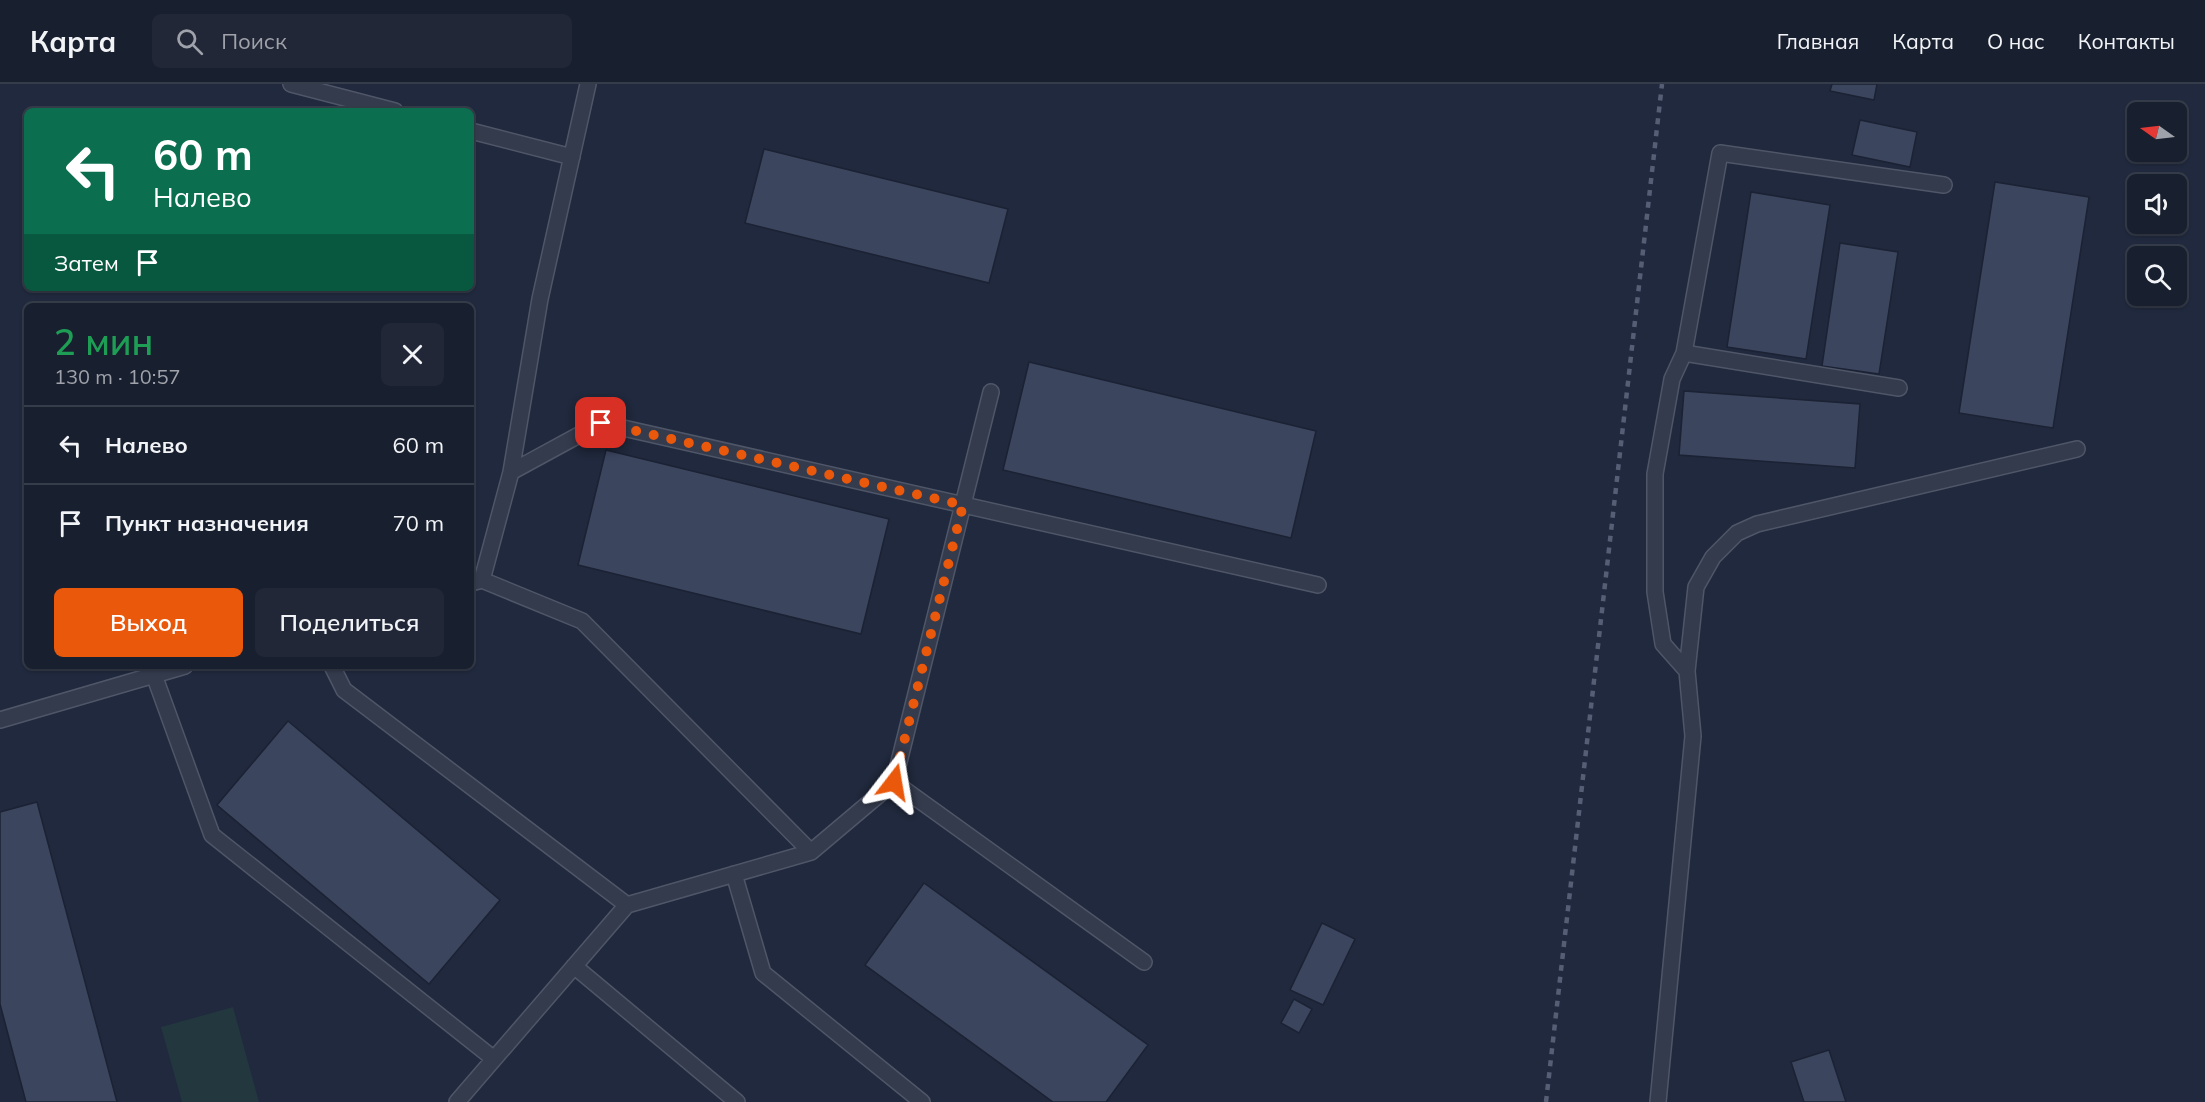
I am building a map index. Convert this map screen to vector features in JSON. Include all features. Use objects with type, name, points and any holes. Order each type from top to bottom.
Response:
[{"type":"lane","points":[[291,84],[383,108]]},
{"type":"lane","points":[[588,84],[540,299],[511,472],[476,581],[582,621],[811,852]]},
{"type":"lane","points":[[474,132],[572,157]]},
{"type":"lane","points":[[1687,671],[1663,644],[1655,592],[1655,474],[1672,380],[1684,353],[1720,153],[1944,185]]},
{"type":"lane","points":[[1684,353],[1899,388]]},
{"type":"lane","points":[[457,1102],[627,905],[811,852],[894,782],[991,392]]},
{"type":"lane","points":[[511,472],[601,423],[1318,585]]},
{"type":"lane","points":[[1658,1102],[1693,736],[1687,671],[1696,587],[1713,557],[1737,533],[1757,524],[2077,450]]},
{"type":"lane","points":[[0,720],[175,669]]},
{"type":"lane","points":[[334,669],[344,690],[627,905]]},
{"type":"lane","points":[[154,675],[212,835],[494,1059]]},
{"type":"lane","points":[[894,782],[1144,962]]},
{"type":"lane","points":[[734,874],[763,973],[922,1102]]},
{"type":"lane","points":[[574,966],[737,1102]]},
{"type":"shaded area","points":[[233,1007],[259,1102],[182,1102],[161,1027]]},
{"type":"building","points":[[1832,84],[1877,84],[1874,100],[1830,91]]},
{"type":"building","points":[[1860,120],[1917,132],[1910,167],[1852,155]]},
{"type":"building","points":[[764,149],[1008,209],[989,283],[745,223]]},
{"type":"building","points":[[1995,182],[2089,197],[2053,428],[1959,413]]},
{"type":"building","points":[[1751,192],[1830,205],[1806,359],[1727,347]]},
{"type":"building","points":[[1840,243],[1898,252],[1879,374],[1822,366]]},
{"type":"building","points":[[1029,362],[1316,431],[1291,538],[1003,470]]},
{"type":"building","points":[[1684,391],[1860,404],[1855,468],[1679,455]]},
{"type":"building","points":[[606,450],[889,519],[861,634],[578,565]]},
{"type":"building","points":[[288,721],[500,900],[429,984],[217,805]]},
{"type":"building","points":[[37,802],[117,1102],[26,1102],[0,1004],[0,812]]},
{"type":"building","points":[[924,883],[1148,1045],[1106,1102],[1053,1102],[865,965]]},
{"type":"building","points":[[1322,923],[1355,939],[1323,1005],[1290,990]]},
{"type":"building","points":[[1294,999],[1312,1009],[1299,1033],[1281,1023]]},
{"type":"building","points":[[1829,1050],[1846,1102],[1804,1102],[1791,1062]]},
{"type":"railway","points":[[1546,1102],[1662,84]]},
{"type":"route","points":[[601,423],[963,505],[894,782]]}]
